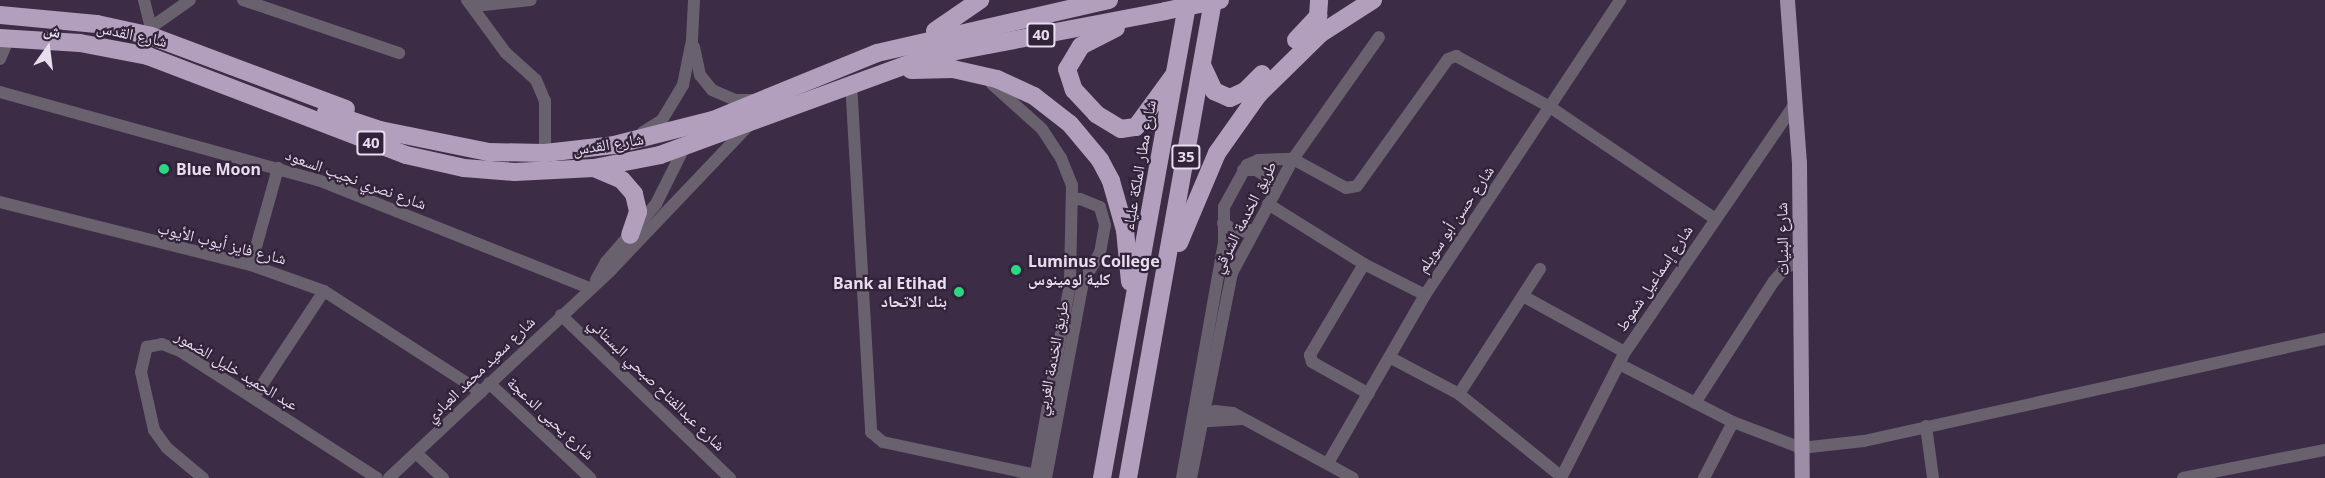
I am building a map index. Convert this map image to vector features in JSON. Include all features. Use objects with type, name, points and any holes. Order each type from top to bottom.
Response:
[{"type":"highway","points":[[910,44],[945,26],[980,0]]},
{"type":"highway","name":"شارع القدس","points":[[3,23],[63,29],[152,47],[380,130],[465,147],[545,153],[683,139],[771,97],[866,57],[910,44],[1109,0]]},
{"type":"highway","name":"شارع مطار الملكة علياء","points":[[1102,478],[1188,0]]},
{"type":"highway","name":"35","points":[[1128,478],[1213,0]]},
{"type":"highway","name":"شارع القدس","points":[[3,23],[80,44],[148,56],[235,86],[386,148],[464,168],[515,172],[594,168],[683,139],[749,124],[851,82],[930,56],[1220,0]]},
{"type":"highway","points":[[1202,65],[1214,91],[1221,96],[1238,96],[1314,22],[1319,0]]},
{"type":"highway","points":[[1156,313],[1196,197],[1217,153],[1242,115],[1278,72],[1303,49],[1373,0]]},
{"type":"highway","points":[[1120,20],[1115,28],[1081,46],[1067,69],[1074,90],[1096,114],[1120,129],[1136,127],[1175,74]]},
{"type":"highway","points":[[3,23],[97,24],[152,31],[330,102],[366,118],[380,130]]},
{"type":"highway","points":[[876,73],[935,68],[969,72],[1015,86],[1044,103],[1070,124],[1100,160],[1120,203],[1129,253],[1131,307]]},
{"type":"highway","points":[[464,168],[458,157],[465,147]]},
{"type":"highway","points":[[594,168],[622,180],[634,194],[638,212],[630,234]]},
{"type":"main road","name":"شارع البنيات","points":[[1787,0],[1793,107],[1799,162],[1802,478]]},
{"type":"street","points":[[144,0],[152,31],[190,0]]},
{"type":"street","points":[[243,0],[399,53]]},
{"type":"street","points":[[531,0],[471,3],[492,36],[532,74],[541,90],[545,153]]},
{"type":"street","points":[[614,145],[654,126],[671,109],[685,79],[692,40],[694,0]]},
{"type":"street","name":"شارع حسن أبو سويلم","points":[[1328,464],[1391,358],[1425,295],[1620,0]]},
{"type":"street","points":[[0,59],[3,23]]},
{"type":"street","points":[[1379,38],[1293,159],[1346,188],[1357,186],[1451,57],[1463,57],[1550,107],[1714,218]]},
{"type":"street","points":[[692,40],[698,70],[712,90],[736,100],[771,97]]},
{"type":"street","name":"طريق الخدمة الغربي","points":[[969,72],[1004,92],[1042,129],[1066,171],[1072,200],[1073,260],[1064,351]]},
{"type":"street","points":[[851,82],[870,432],[883,442],[1039,477]]},
{"type":"street","name":"شارع نصري نجيب السعود","points":[[0,92],[278,168],[332,185],[592,286]]},
{"type":"street","name":"شارع إسماعيل شموط","points":[[1562,477],[1622,358],[1714,218],[1793,107]]},
{"type":"street","name":"شارع سعيد محمد العبادي","points":[[389,478],[592,286],[749,124]]},
{"type":"street","name":"شارع سعيد محمد العبادي","points":[[592,286],[606,262],[656,204],[683,139]]},
{"type":"street","name":"طريق الخدمة الشرقي","points":[[1191,478],[1223,250],[1223,223],[1227,199],[1243,170],[1258,160],[1293,159]]},
{"type":"street","name":"طريق الخدمة الشرقي","points":[[1182,478],[1199,420],[1228,283],[1253,230],[1293,159]]},
{"type":"street","points":[[250,265],[278,168]]},
{"type":"street","points":[[1243,170],[1262,173],[1270,183],[1270,200],[1364,264],[1425,295]]},
{"type":"street","name":"طريق الخدمة الغربي","points":[[1039,477],[1064,351],[1083,282],[1100,253],[1105,225],[1100,207],[1080,199],[1072,200]]},
{"type":"street","name":"شارع فايز أيوب الأيوب","points":[[0,201],[250,265],[324,291],[485,387]]},
{"type":"street","points":[[1223,223],[1237,232],[1253,230]]},
{"type":"street","points":[[1695,403],[1774,281],[1786,267],[1799,262]]},
{"type":"street","points":[[1364,264],[1310,355],[1312,362],[1369,394]]},
{"type":"street","points":[[1459,394],[1540,269]]},
{"type":"street","points":[[254,397],[324,291]]},
{"type":"street","points":[[1523,296],[1695,403],[1732,422],[1801,448],[1864,441],[2325,339]]},
{"type":"street","name":"شارع عبدالفتاح صبحي البستاني","points":[[561,315],[726,477]]},
{"type":"street","name":"عبد الحميد خليل الضمور","points":[[203,478],[167,448],[153,430],[141,372],[144,350],[162,344],[172,347],[254,397],[377,478]]},
{"type":"street","points":[[1391,358],[1459,394],[1562,477]]},
{"type":"street","name":"شارع يحيى الدعجة","points":[[485,387],[590,478]]},
{"type":"street","points":[[1199,420],[1247,419],[1353,478]]},
{"type":"street","points":[[1704,478],[1732,422]]},
{"type":"street","points":[[1926,426],[1933,478]]},
{"type":"street","points":[[2183,478],[2325,450]]},
{"type":"street","points":[[416,453],[443,478]]},
{"type":"place","name":"Blue Moon","points":[[164,169]]},
{"type":"place","name":"Luminus College كلية لومينوس","points":[[1016,270]]},
{"type":"place","name":"Bank al Etihad بنك الاتحاد","points":[[959,292]]}]
